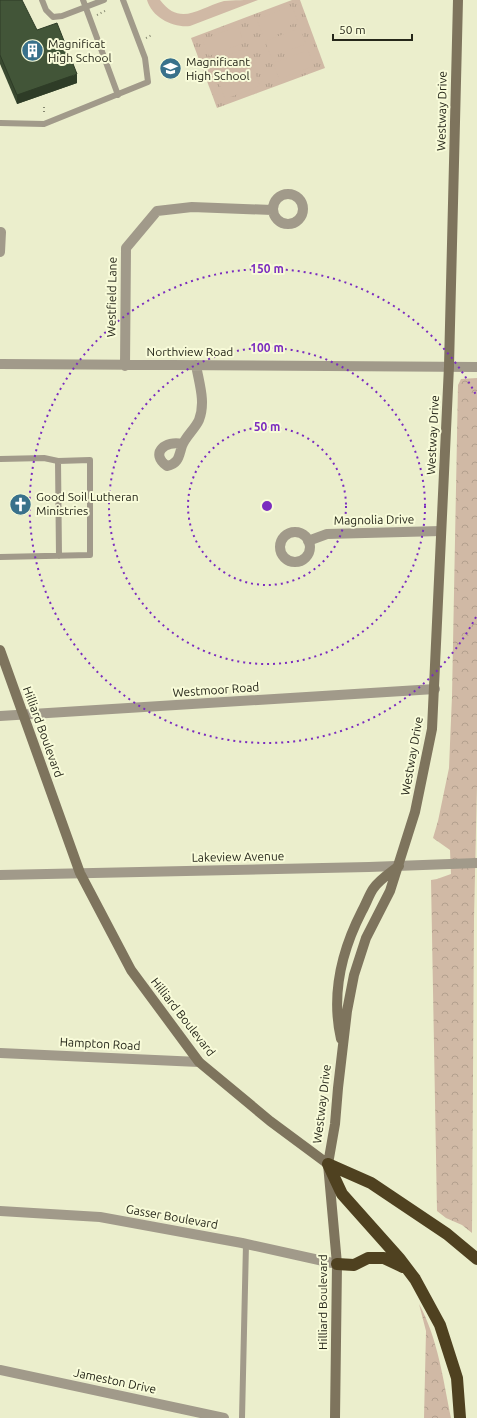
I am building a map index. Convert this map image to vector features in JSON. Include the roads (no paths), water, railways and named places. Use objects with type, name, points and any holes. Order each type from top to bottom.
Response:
[{"type":"highway","points":[[328,1164],[371,1184],[447,1234],[477,1259]]},
{"type":"highway","points":[[328,1164],[342,1194],[413,1276],[440,1325],[457,1378],[460,1418]]},
{"type":"highway","points":[[337,1264],[354,1265],[368,1258],[384,1258],[403,1267],[413,1276]]},
{"type":"main road","name":"Westway Drive","points":[[328,1164],[334,1124],[342,1047],[354,975],[366,938],[390,891],[399,866],[415,812],[432,729],[449,366],[458,0]]},
{"type":"main road","name":"Hilliard Boulevard","points":[[0,650],[80,873],[131,970],[198,1062],[270,1121],[328,1164],[337,1264],[335,1418]]},
{"type":"main road","name":"Westway Drive","points":[[342,1047],[337,1024],[339,979],[349,939],[373,889],[382,879],[399,866]]},
{"type":"street","name":"Westfield Lane","points":[[125,366],[126,248],[157,211],[192,208],[272,210]]},
{"type":"street","points":[[0,252],[1,232]]},
{"type":"street","name":"Northview Road","points":[[0,364],[125,366],[196,365],[477,367]]},
{"type":"street","points":[[182,444],[191,433],[199,419],[202,407],[202,395],[196,365]]},
{"type":"street","name":"Magnolia Drive","points":[[308,540],[327,534],[441,531]]},
{"type":"street","name":"Westmoor Road","points":[[0,716],[434,689]]},
{"type":"street","name":"Lakeview Avenue","points":[[0,875],[477,863]]},
{"type":"street","name":"Hampton Road","points":[[0,1053],[198,1062]]},
{"type":"street","name":"Gasser Boulevard","points":[[0,1211],[100,1217],[246,1244],[337,1264]]},
{"type":"street","name":"Jameston Drive","points":[[0,1370],[224,1418]]},
{"type":"lane","points":[[42,0],[46,10],[52,17],[62,16],[104,0]]},
{"type":"lane","points":[[84,0],[118,95]]},
{"type":"lane","points":[[0,123],[44,124],[148,82],[146,58],[123,0]]},
{"type":"lane","points":[[0,459],[44,458],[58,461],[90,460],[90,555],[0,557]]},
{"type":"lane","points":[[58,461],[59,556]]},
{"type":"lane","points":[[242,1418],[246,1244]]},
{"type":"place","name":"Magnificat High School","points":[[32,51]]},
{"type":"place","name":"Magnificant High School","points":[[170,69]]},
{"type":"place","name":"Good Soil Lutheran Ministries","points":[[21,504]]}]
